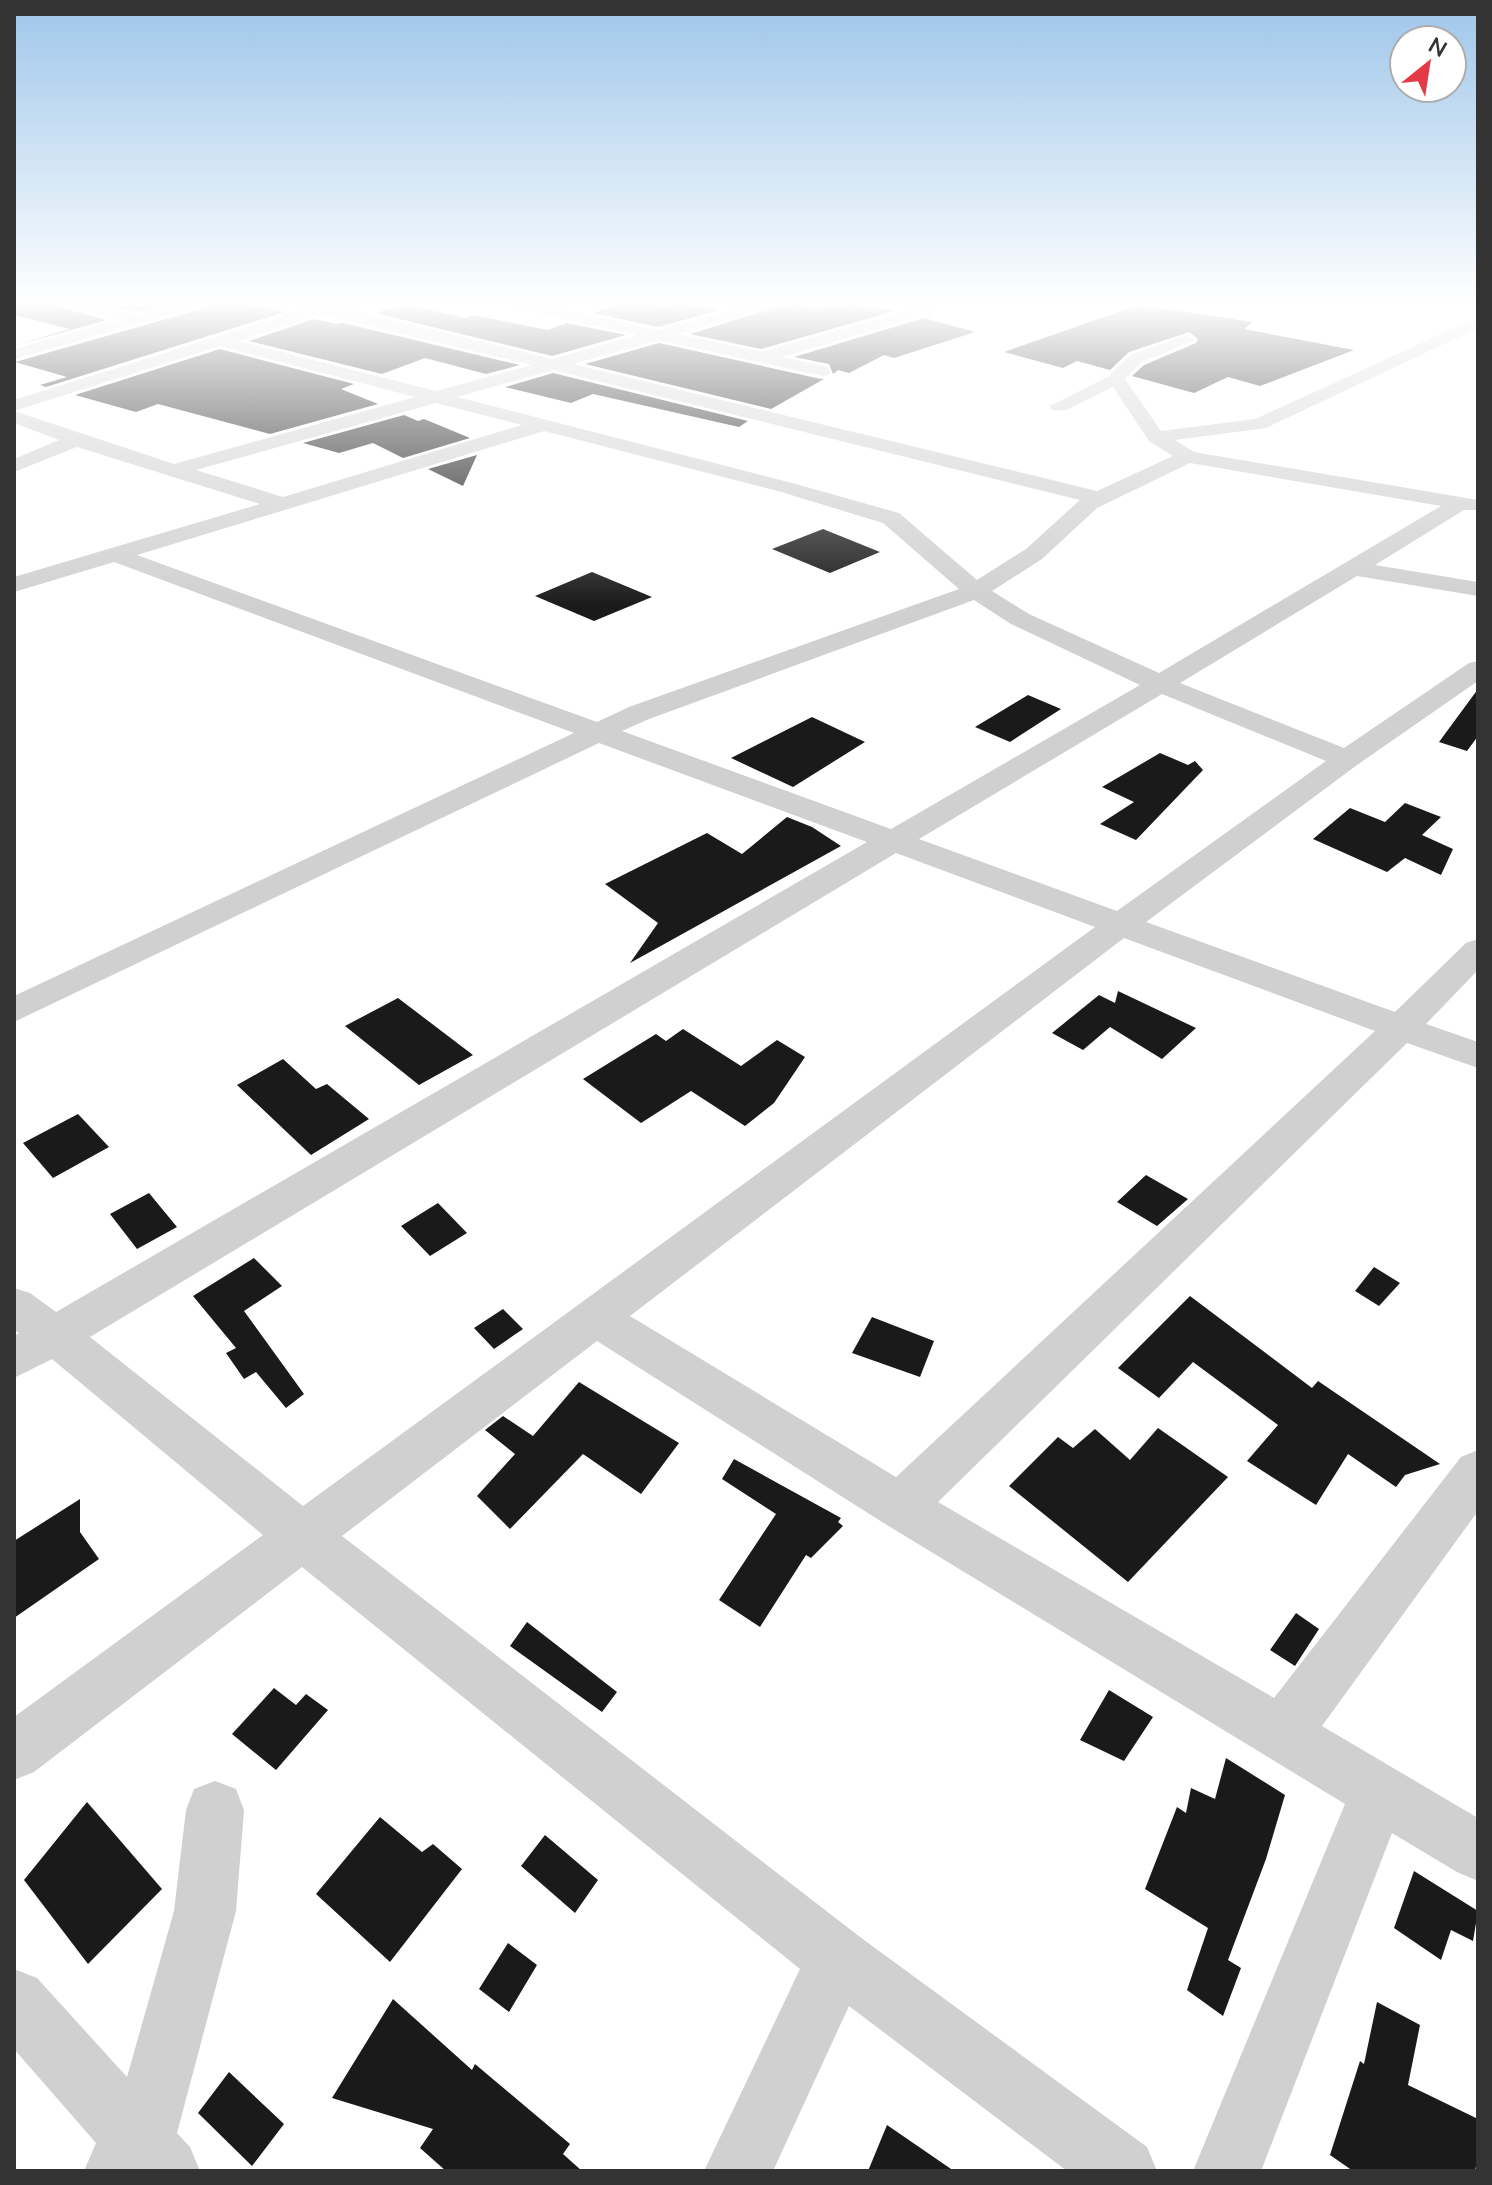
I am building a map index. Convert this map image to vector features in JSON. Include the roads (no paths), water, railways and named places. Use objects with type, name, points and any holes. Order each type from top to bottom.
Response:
[{"type":"street","points":[[178,469],[409,404]]},
{"type":"street","points":[[461,404],[891,518],[976,591],[1020,619],[1160,684],[1347,759]]},
{"type":"street","points":[[719,404],[1099,498]]},
{"type":"street","points":[[1059,406],[1063,404]]},
{"type":"street","points":[[1133,404],[1156,437],[1188,457],[1470,505]]},
{"type":"street","points":[[1156,437],[1259,424],[1302,404]]},
{"type":"street","points":[[14,417],[76,440],[284,504]]},
{"type":"street","points":[[14,585],[542,425]]},
{"type":"street","points":[[14,466],[76,440]]},
{"type":"street","points":[[14,1010],[639,713],[976,591],[1034,554],[1089,503],[1188,457]]},
{"type":"street","points":[[1123,2171],[838,1959],[301,1535],[28,1333],[893,841],[1353,568],[1470,505]]},
{"type":"street","points":[[116,555],[1478,1056]]},
{"type":"street","points":[[1353,568],[1478,589]]},
{"type":"street","points":[[14,1752],[1121,924],[1347,759],[1478,669]]},
{"type":"street","points":[[900,1506],[1401,1028],[1478,950]]},
{"type":"street","points":[[596,1318],[900,1506],[1478,1851]]},
{"type":"street","points":[[1281,1735],[1478,1472]]},
{"type":"street","points":[[1227,2171],[1380,1790]]},
{"type":"street","points":[[141,2161],[205,1911],[215,1810]]},
{"type":"street","points":[[738,2171],[838,1959]]},
{"type":"street","points":[[14,2001],[141,2161]]}]
